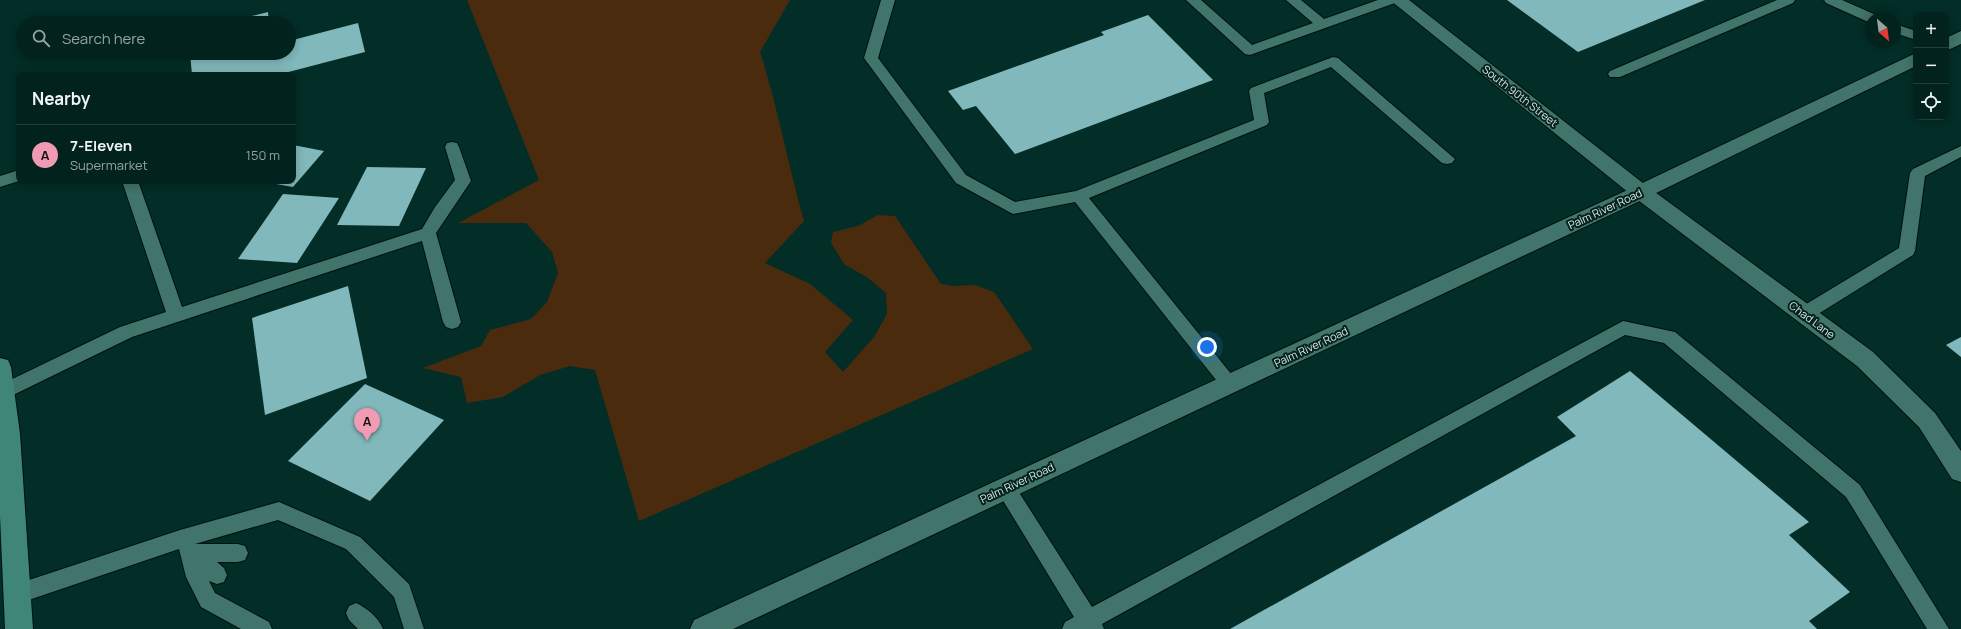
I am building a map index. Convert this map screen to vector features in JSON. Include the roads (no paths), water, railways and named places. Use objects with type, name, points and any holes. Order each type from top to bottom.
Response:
[{"type":"main road","points":[[0,367],[8,434],[19,629]]},
{"type":"street","name":"South 90th Street","points":[[1398,0],[1641,192]]},
{"type":"street","points":[[1949,43],[1961,37]]},
{"type":"street","name":"Palm River Road","points":[[704,629],[1641,192],[1913,60]]},
{"type":"street","name":"Chad Lane","points":[[1641,192],[1865,359],[1927,420],[1961,471]]},
{"type":"lane","points":[[888,0],[871,58],[961,179],[1013,208],[1079,196],[1262,122],[1256,92],[1333,61],[1447,159]]},
{"type":"lane","points":[[1193,0],[1250,51],[1390,0]]},
{"type":"lane","points":[[1293,0],[1323,25]]},
{"type":"lane","points":[[1615,74],[1788,0]]},
{"type":"lane","points":[[1832,0],[1865,15]]},
{"type":"lane","points":[[1901,30],[1913,35]]},
{"type":"lane","points":[[3,392],[126,332],[428,233],[441,211],[463,181],[452,147]]},
{"type":"lane","points":[[1804,314],[1907,250],[1918,173],[1961,151]]},
{"type":"lane","points":[[0,182],[16,176]]},
{"type":"lane","points":[[131,184],[176,315]]},
{"type":"lane","points":[[1079,196],[1230,385]]},
{"type":"lane","points":[[428,233],[452,322]]},
{"type":"lane","points":[[1006,489],[1085,626],[1623,328],[1669,337],[1853,491],[1939,629]]},
{"type":"lane","points":[[17,594],[185,546],[279,511],[353,543],[402,591],[414,629]]},
{"type":"lane","points":[[185,546],[238,553]]},
{"type":"lane","points":[[185,546],[217,575]]},
{"type":"lane","points":[[185,546],[196,577],[208,600],[262,629]]},
{"type":"lane","points":[[356,613],[373,629]]},
{"type":"place","name":"7-Eleven","points":[[367,441]]}]
